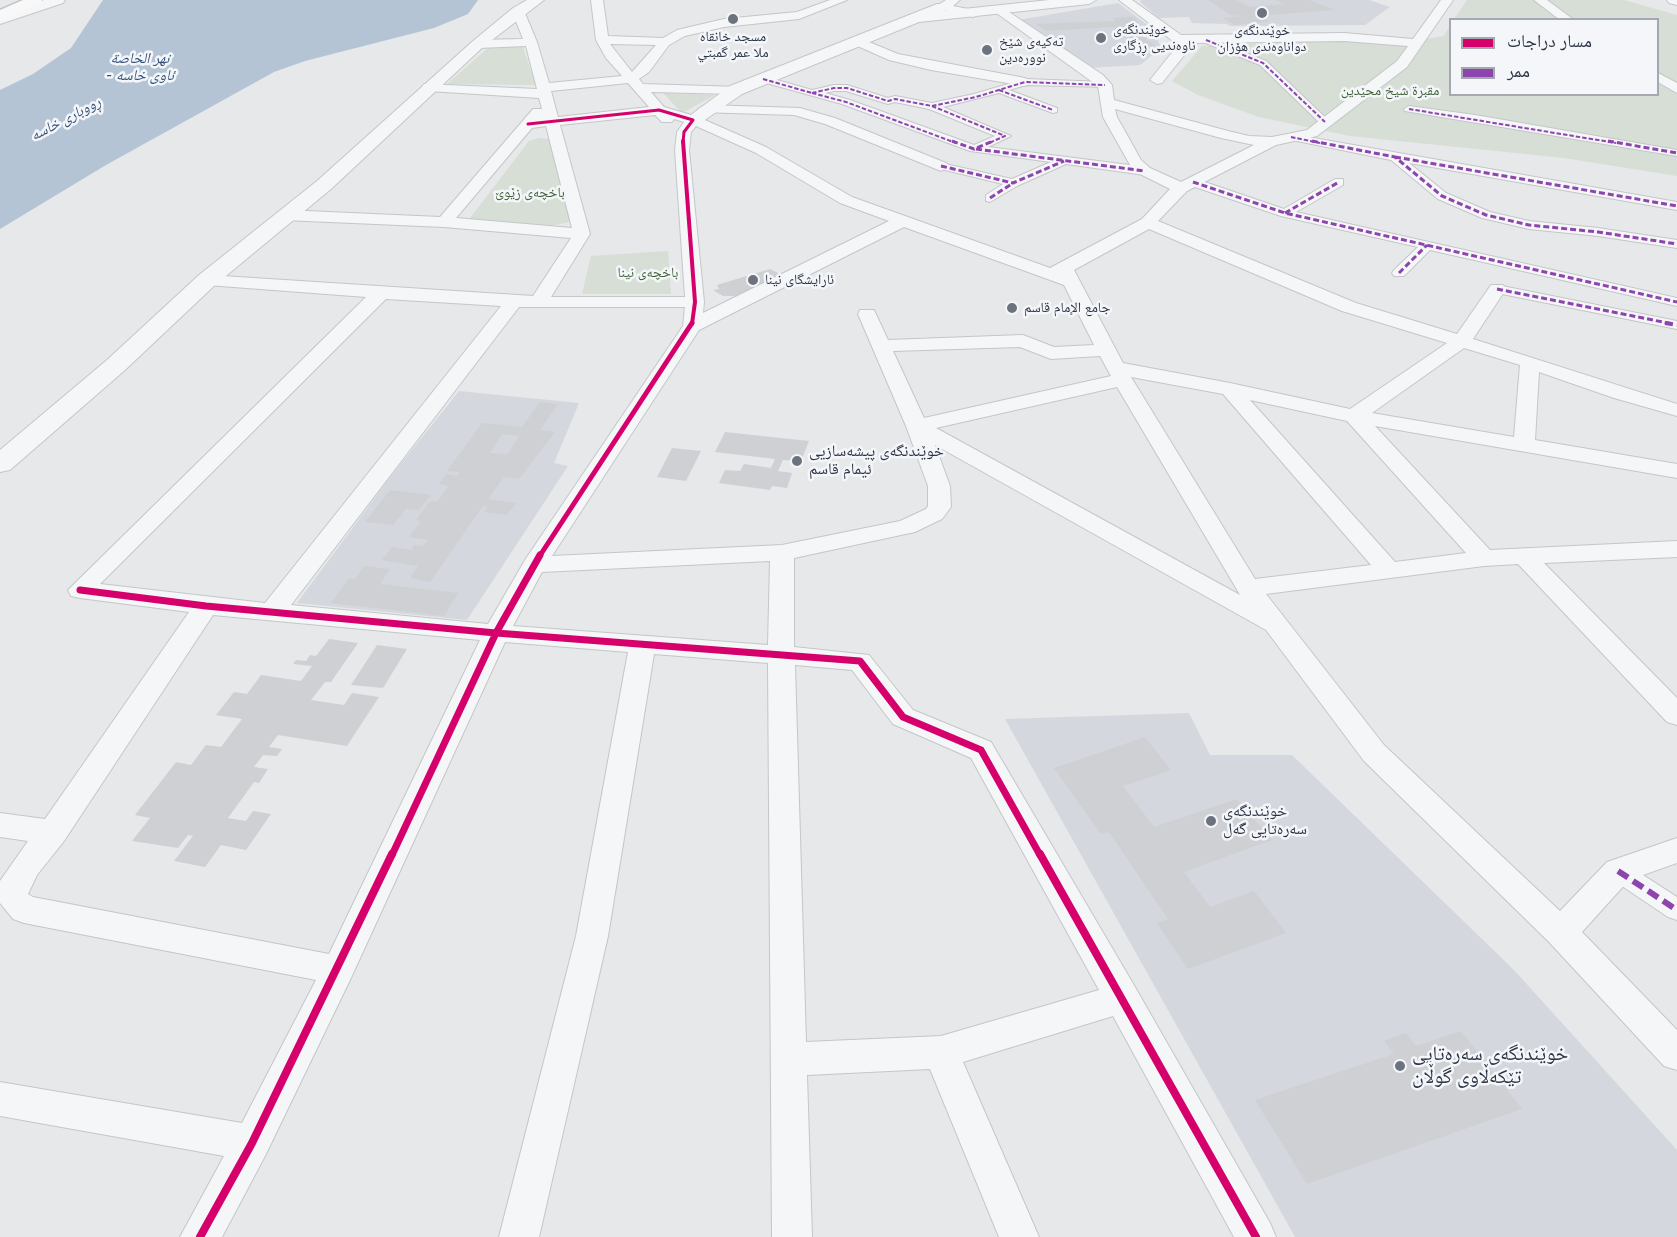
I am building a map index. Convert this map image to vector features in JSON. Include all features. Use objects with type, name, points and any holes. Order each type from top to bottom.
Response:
[{"type":"main road","points":[[0,7],[15,0]]},
{"type":"main road","points":[[0,18],[35,0]]},
{"type":"street","points":[[0,18],[58,0]]},
{"type":"street","points":[[0,464],[116,365],[207,280],[284,215],[324,185],[478,44],[518,11],[537,0]]},
{"type":"street","points":[[597,0],[602,40],[610,55],[659,110]]},
{"type":"street","points":[[635,84],[665,42],[681,33],[705,26],[793,16],[841,0]]},
{"type":"street","points":[[912,19],[1089,0]]},
{"type":"street","points":[[1125,0],[1185,41],[1344,37],[1415,43]]},
{"type":"street","points":[[1107,102],[1249,140],[1272,141],[1312,133],[1402,64],[1447,0]]},
{"type":"street","points":[[1540,0],[1565,18]]},
{"type":"street","points":[[200,1237],[252,1143],[338,970],[496,633],[534,565],[694,314],[682,165],[693,122],[736,90],[948,3],[974,13]]},
{"type":"street","points":[[999,10],[1105,86],[1110,117],[1120,138],[1145,171]]},
{"type":"street","points":[[518,11],[531,42],[582,234],[538,302]]},
{"type":"street","points":[[602,40],[665,42]]},
{"type":"street","points":[[1206,40],[1263,63],[1325,122]]},
{"type":"street","points":[[858,41],[894,57],[931,66],[1025,82],[1105,86]]},
{"type":"street","points":[[1157,80],[1185,41]]},
{"type":"street","points":[[478,44],[531,42]]},
{"type":"street","points":[[1659,77],[1677,89]]},
{"type":"street","points":[[763,79],[846,102],[974,149],[1145,171],[1285,213],[1677,303]]},
{"type":"street","points":[[932,106],[976,97],[1025,82]]},
{"type":"street","points":[[429,87],[545,95],[635,84],[736,90]]},
{"type":"street","points":[[812,93],[834,88],[847,88],[888,101],[895,99],[932,106],[1005,136],[974,149]]},
{"type":"street","points":[[999,90],[1053,110]]},
{"type":"street","points":[[444,222],[528,124],[545,95]]},
{"type":"street","points":[[528,124],[659,110],[761,150],[846,200],[1063,275],[1248,588],[1374,753],[1561,932],[1677,1054]]},
{"type":"street","points":[[1409,110],[1475,118],[1677,153]]},
{"type":"street","points":[[693,122],[795,111],[830,121],[941,166],[1013,183]]},
{"type":"street","points":[[1291,137],[1677,206]]},
{"type":"street","points":[[1063,275],[1148,224],[1173,194],[1187,185],[1272,141]]},
{"type":"street","points":[[1395,157],[1442,196],[1486,215],[1529,225],[1598,232],[1677,244]]},
{"type":"street","points":[[990,198],[1013,183],[1064,161]]},
{"type":"street","points":[[1285,213],[1339,182]]},
{"type":"street","points":[[284,215],[444,222],[582,234]]},
{"type":"street","points":[[207,280],[694,314],[903,221]]},
{"type":"street","points":[[1148,224],[1349,307],[1677,410]]},
{"type":"street","points":[[1399,273],[1427,244]]},
{"type":"street","points":[[1354,416],[1462,341],[1497,289],[1677,325]]},
{"type":"street","points":[[381,293],[80,590],[206,606],[496,633],[781,653],[860,661],[903,717],[981,750],[1256,1237]]},
{"type":"street","points":[[272,612],[514,301]]},
{"type":"street","points":[[534,565],[782,553],[907,527],[934,514],[940,507],[939,486],[917,426],[867,314]]},
{"type":"street","points":[[881,346],[1023,341],[1051,353],[1354,416],[1677,471]]},
{"type":"street","points":[[1524,444],[1530,362]]},
{"type":"street","points":[[917,426],[1115,366]]},
{"type":"street","points":[[1230,389],[1388,569]]},
{"type":"street","points":[[1354,416],[1484,558]]},
{"type":"street","points":[[917,426],[1274,625]]},
{"type":"street","points":[[1248,588],[1484,558],[1677,549]]},
{"type":"street","points":[[782,553],[781,653],[792,1237]]},
{"type":"street","points":[[1525,557],[1677,715]]},
{"type":"street","points":[[206,606],[16,881],[12,895],[16,903],[24,909],[338,970]]},
{"type":"street","points":[[519,1237],[592,936],[643,644]]},
{"type":"street","points":[[0,825],[52,832]]},
{"type":"street","points":[[1561,932],[1618,871],[1677,850]]},
{"type":"street","points":[[1618,871],[1677,910]]},
{"type":"street","points":[[788,1059],[940,1052],[1123,998]]},
{"type":"street","points":[[940,1052],[1019,1237]]},
{"type":"street","points":[[0,1099],[252,1143]]},
{"type":"shaded area","points":[[1141,0],[1369,0],[1390,7],[1365,25],[1230,26],[1192,23],[1189,17],[1159,18],[1140,2]]},
{"type":"shaded area","name":"خوێندنگەی ناوەندیی ڕزگاری","points":[[1118,3],[1153,29],[1161,48],[1140,65],[1089,68],[1018,20]]},
{"type":"shaded area","points":[[459,391],[579,403],[554,463],[568,466],[467,620],[297,603],[391,476]]},
{"type":"shaded area","name":"خوێندنگەی سەرەتایی تێکەڵاوی گوڵان","points":[[1189,713],[1210,755],[1292,755],[1514,970],[1677,1150],[1677,1237],[1295,1237],[1005,719]]},
{"type":"green space","name":"مقبرة شيخ محێدین","points":[[1467,0],[1624,0],[1677,15],[1677,176],[1564,158],[1350,136],[1259,117],[1198,95],[1172,81],[1202,46],[1336,40],[1398,43],[1444,36],[1449,27],[1449,96],[1659,96],[1659,18],[1455,18]]},
{"type":"green space","points":[[522,45],[536,85],[447,84],[489,47]]},
{"type":"green space","points":[[663,93],[715,95],[682,113]]},
{"type":"green space","name":"باخچەی زێوێ","points":[[539,138],[550,139],[571,219],[569,222],[547,227],[467,222],[529,141]]},
{"type":"green space","name":"باخچەی نینا","points":[[668,251],[671,294],[582,294],[591,256]]},
{"type":"water","name":"نهر الخاصة - ئاوی خاسە","points":[[103,0],[478,0],[468,14],[434,28],[305,61],[274,72],[106,165],[0,229],[0,90],[33,74],[71,48]]},
{"type":"building","name":"خوێندنگەی دواناوەندی هۆزان","points":[[1208,0],[1236,0],[1250,7],[1284,4],[1276,0],[1309,0],[1335,10],[1258,16],[1269,21],[1235,25],[1223,18],[1243,16],[1230,15]]},
{"type":"building","points":[[1133,17],[1139,22],[1136,22],[1139,25],[1131,26],[1155,46],[1138,47],[1114,27],[1046,31],[1036,24],[1116,21],[1113,18]]},
{"type":"building","name":"ئارایشگای نینا","points":[[770,269],[782,275],[736,296],[723,296],[713,290],[719,289],[717,285]]},
{"type":"building","points":[[540,402],[558,404],[540,430],[555,432],[519,479],[504,477],[488,499],[516,503],[507,515],[484,512],[488,507],[483,506],[430,582],[410,578],[418,566],[382,560],[392,547],[411,550],[414,545],[423,546],[428,540],[409,537],[421,521],[416,520],[430,501],[437,502],[449,486],[439,484],[446,474],[457,476],[460,472],[447,471],[482,423],[522,427]],"holes":[[[502,434],[519,436],[508,454],[490,453]]]},
{"type":"building","name":"خوێندنگەی پیشەسازیی ئیمام قاسم","points":[[725,432],[809,441],[801,461],[783,460],[778,471],[792,473],[787,488],[772,486],[770,490],[719,483],[725,470],[740,471],[744,464],[771,468],[775,459],[715,452]]},
{"type":"building","points":[[672,448],[701,451],[686,481],[657,477]]},
{"type":"building","points":[[390,490],[431,495],[419,510],[406,509],[393,525],[365,522]]},
{"type":"building","points":[[364,566],[390,569],[380,584],[458,593],[444,616],[331,603],[349,578],[355,579]]},
{"type":"building","points":[[329,639],[358,643],[331,682],[325,682],[311,700],[344,705],[352,693],[379,697],[347,746],[278,735],[269,747],[282,749],[277,756],[263,755],[254,767],[268,769],[259,783],[254,782],[228,818],[246,821],[253,811],[271,814],[246,850],[221,845],[205,867],[174,861],[193,836],[188,835],[178,848],[132,841],[150,818],[135,815],[176,762],[191,765],[206,745],[221,747],[242,719],[216,715],[234,692],[247,694],[261,675],[301,681],[312,666],[293,664],[296,660],[306,661],[310,655],[316,656]]},
{"type":"building","points":[[377,645],[407,649],[383,688],[351,685]]},
{"type":"building","points":[[1145,737],[1171,770],[1123,786],[1154,827],[1237,799],[1272,840],[1184,872],[1210,907],[1254,891],[1286,933],[1188,969],[1157,923],[1168,919],[1109,832],[1101,834],[1054,768]]},
{"type":"building","points":[[1461,1031],[1522,1109],[1307,1184],[1255,1100],[1394,1054],[1384,1041],[1406,1033],[1416,1046]]},
{"type":"marked path","points":[[1206,40],[1263,63],[1325,122]]},
{"type":"marked path","points":[[763,79],[812,93],[846,102],[974,149],[1005,136],[932,106],[895,99],[888,101],[847,88],[834,88],[812,93]]},
{"type":"marked path","points":[[932,106],[976,97],[1025,82],[1105,85]]},
{"type":"marked path","points":[[999,90],[1053,110]]},
{"type":"marked path","points":[[1409,109],[1475,118],[1677,153]]},
{"type":"marked path","points":[[1291,137],[1395,157],[1442,196],[1486,215],[1529,225],[1598,232],[1677,244]]},
{"type":"marked path","points":[[976,149],[1145,171]]},
{"type":"marked path","points":[[1395,157],[1677,206]]},
{"type":"marked path","points":[[941,166],[1013,183],[1064,161]]},
{"type":"marked path","points":[[1193,182],[1285,213],[1677,302]]},
{"type":"marked path","points":[[1285,213],[1339,182]]},
{"type":"marked path","points":[[990,198],[1013,183]]},
{"type":"marked path","points":[[1399,273],[1427,245]]},
{"type":"marked path","points":[[1497,289],[1677,325]]},
{"type":"marked path","points":[[1618,871],[1677,910]]},
{"type":"cycle path","points":[[200,1237],[252,1143],[338,970],[496,633],[534,565],[692,326],[695,302],[682,150],[684,132],[693,120],[659,110],[528,124]]},
{"type":"cycle path","points":[[80,590],[206,606],[496,633],[860,661],[903,717],[981,750],[1256,1237]]},
{"type":"place","name":"خوێندنگەی دواناوەندی هۆزان","points":[[1262,13]]},
{"type":"place","name":"مسجد خانقاه ملا عمر گمبتي","points":[[733,19]]},
{"type":"place","name":"خوێندنگەی ناوەندیی ڕزگاری","points":[[1101,38]]},
{"type":"place","name":"تەکیەی شێخ نوورەدین","points":[[987,50]]},
{"type":"place","name":"ئارایشگای نینا","points":[[753,280]]},
{"type":"place","name":"جامع الإمام قاسم","points":[[1012,308]]},
{"type":"place","name":"خوێندنگەی پیشەسازیی ئیمام قاسم","points":[[797,461]]},
{"type":"place","name":"خوێندنگەی سەرەتایی گەل","points":[[1211,821]]},
{"type":"place","name":"خوێندنگەی سەرەتایی تێکەڵاوی گوڵان","points":[[1400,1066]]},
{"type":"water label","name":"ڕووباری خاسە","points":[[66,119]]}]
